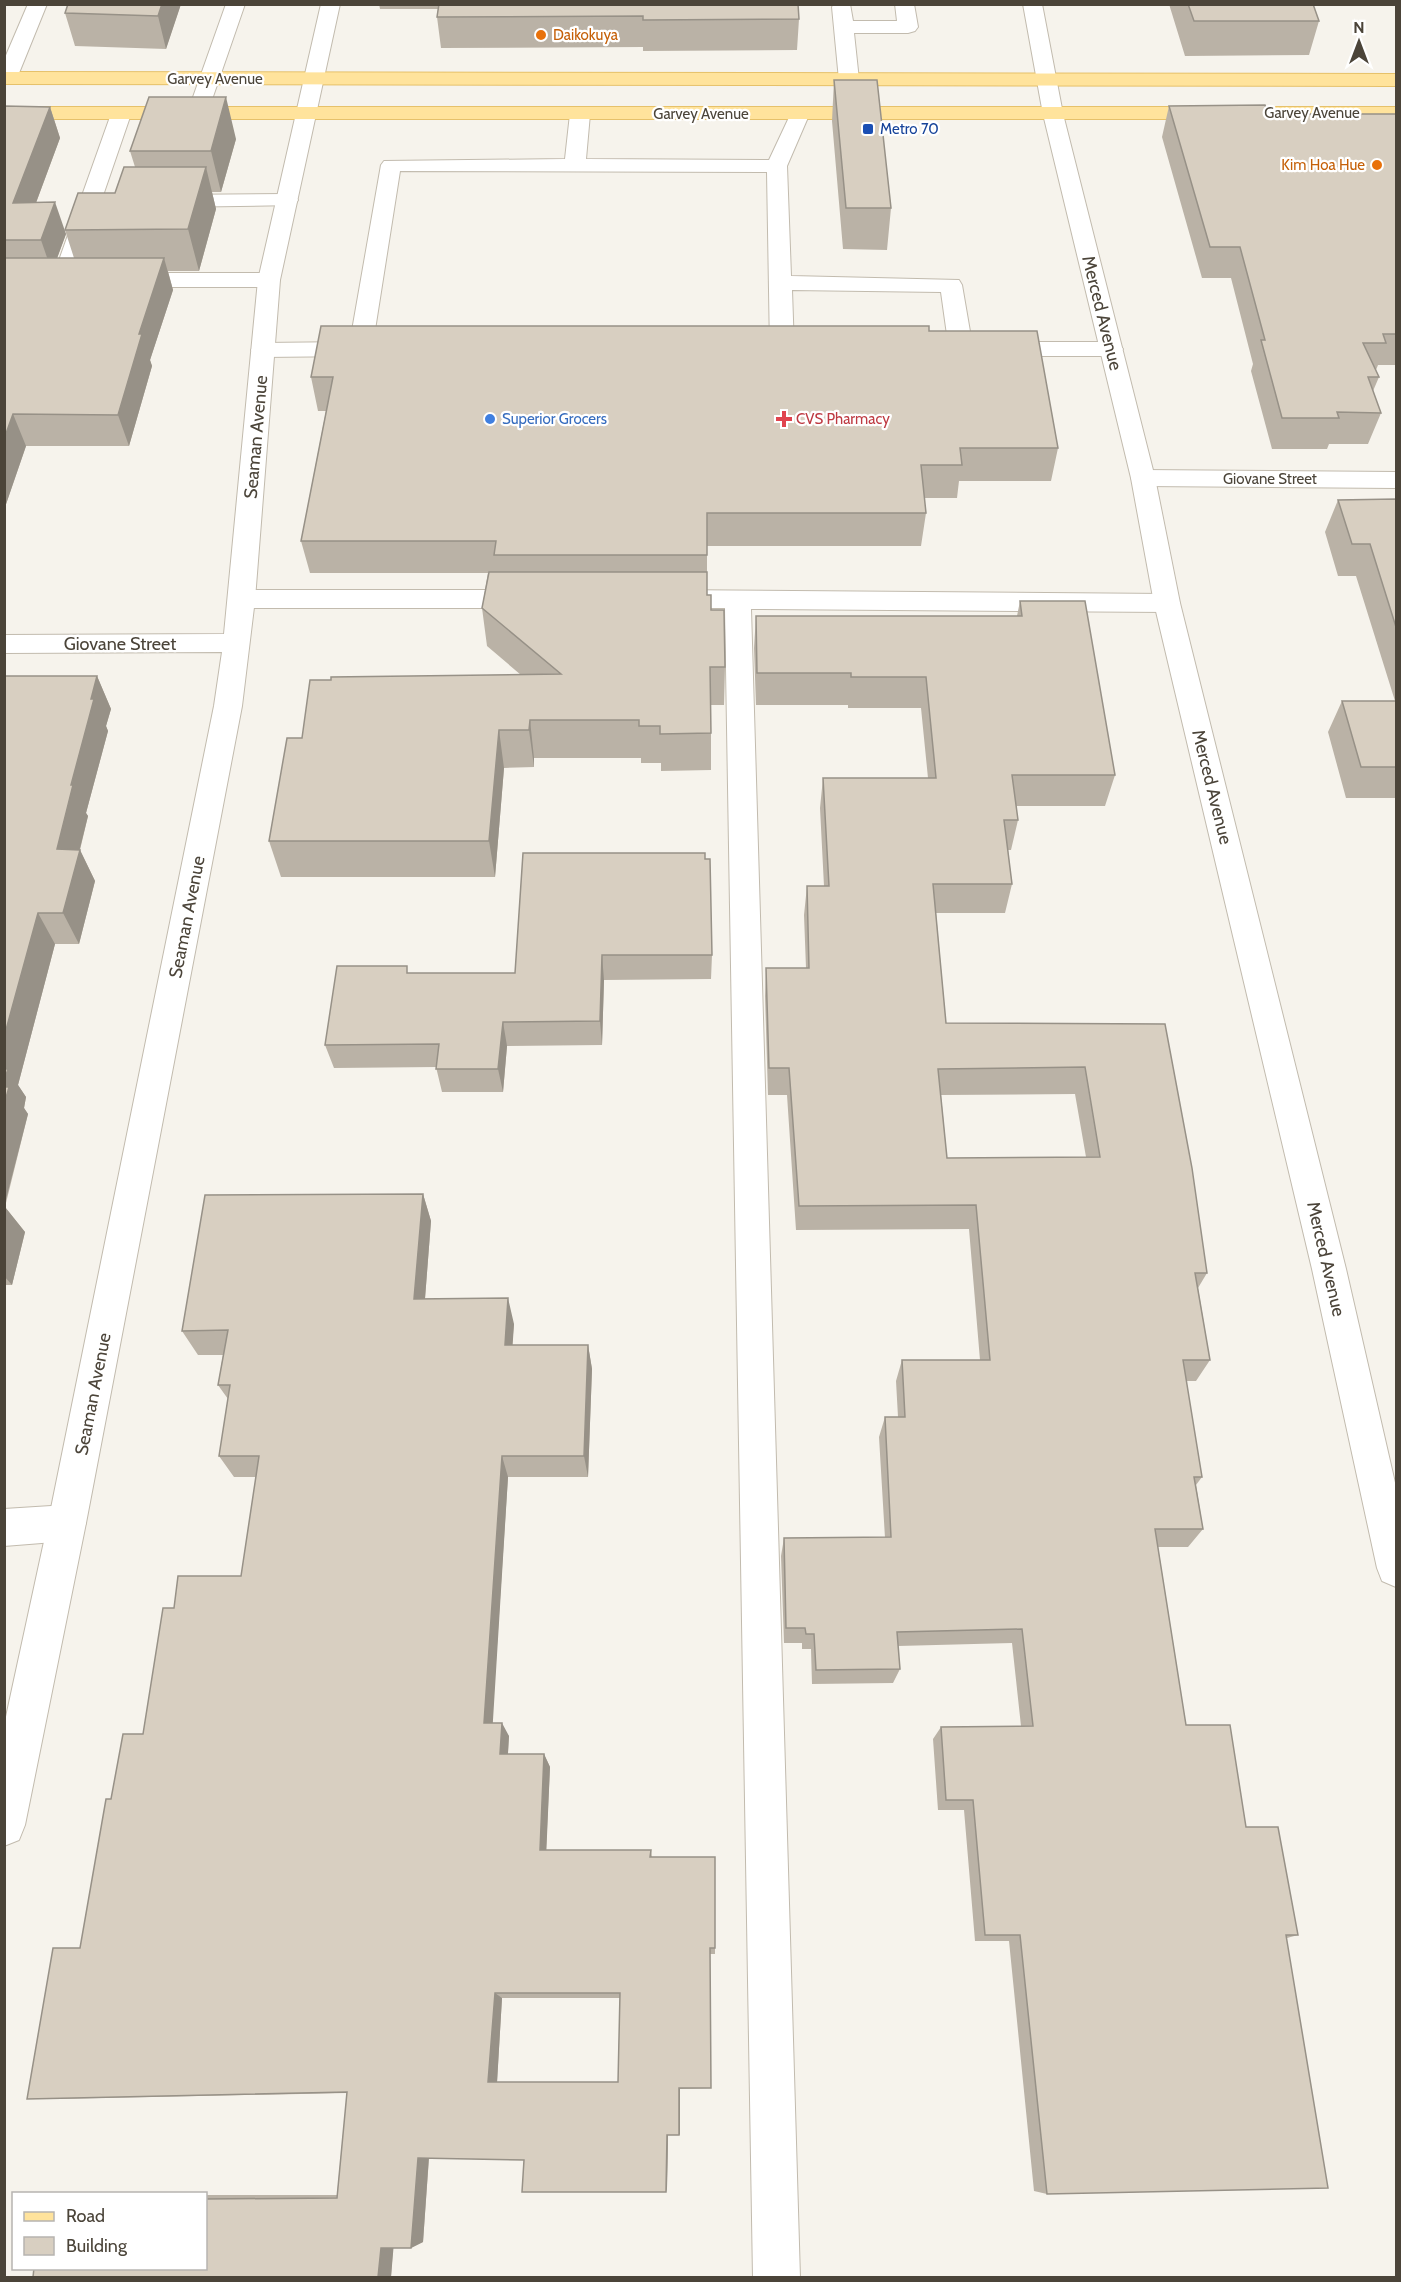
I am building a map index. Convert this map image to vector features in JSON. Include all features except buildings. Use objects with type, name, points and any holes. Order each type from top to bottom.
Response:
[{"type":"main road","name":"Garvey Avenue","points":[[6,78],[1396,80]]},
{"type":"main road","name":"Garvey Avenue","points":[[4,113],[799,115],[1396,113]]},
{"type":"street","points":[[6,78],[38,4]]},
{"type":"street","points":[[197,114],[236,4]]},
{"type":"street","name":"Seaman Avenue","points":[[4,1825],[67,1523],[228,706],[242,599],[269,280],[331,4]]},
{"type":"street","points":[[844,27],[908,27],[904,4]]},
{"type":"street","name":"Merced Avenue","points":[[1032,4],[1053,114],[1143,478],[1167,603],[1327,1258],[1396,1568]]},
{"type":"street","points":[[842,7],[849,80]]},
{"type":"street","points":[[63,280],[122,114]]},
{"type":"street","points":[[575,165],[580,114]]},
{"type":"street","points":[[782,349],[777,166],[799,115]]},
{"type":"street","points":[[263,350],[370,349],[391,165],[777,166]]},
{"type":"street","points":[[148,201],[286,200]]},
{"type":"street","points":[[91,201],[114,201]]},
{"type":"street","points":[[40,280],[86,280]]},
{"type":"street","points":[[109,280],[269,280]]},
{"type":"street","points":[[781,283],[951,285],[961,349]]},
{"type":"street","points":[[759,349],[806,349]]},
{"type":"street","points":[[937,349],[1111,349]]},
{"type":"street","name":"Giovane Street","points":[[1143,478],[1396,480]]},
{"type":"street","points":[[242,599],[549,599]]},
{"type":"street","points":[[644,599],[1167,603]]},
{"type":"street","points":[[738,599],[777,2277]]},
{"type":"street","name":"Giovane Street","points":[[4,644],[235,644]]},
{"type":"street","points":[[4,1528],[67,1523]]},
{"type":"place","name":"Daikokuya","points":[[541,35]]},
{"type":"place","name":"Metro 70","points":[[868,129]]},
{"type":"place","name":"Kim Hoa Hue","points":[[1377,165]]},
{"type":"place","name":"Superior Grocers","points":[[490,419]]},
{"type":"place","name":"CVS Pharmacy","points":[[784,419]]}]
